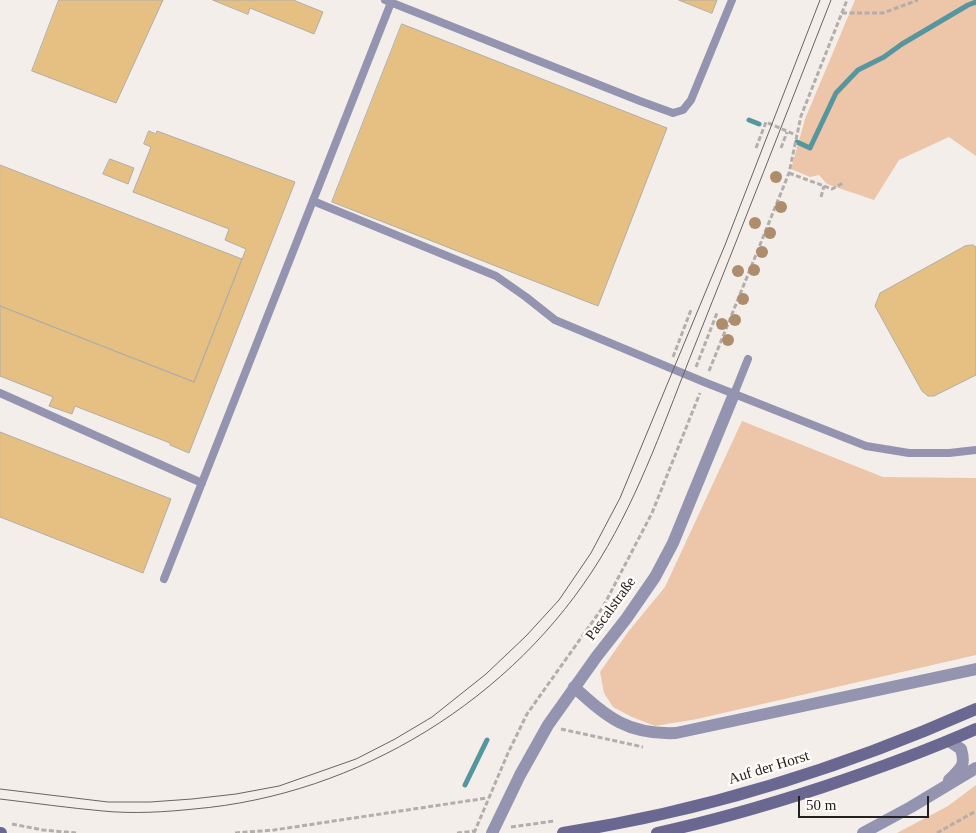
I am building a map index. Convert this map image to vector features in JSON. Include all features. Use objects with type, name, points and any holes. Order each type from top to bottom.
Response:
[{"type":"street","name":"Pascalstraße","points":[[492,833],[520,775],[552,718],[626,620],[654,577],[673,542],[734,394]]},
{"type":"street","points":[[574,687],[596,707],[618,722],[640,731],[676,733],[976,669]]},
{"type":"street","name":"Auf der Horst","points":[[562,827],[659,815],[762,788],[886,746],[976,709]]},
{"type":"street","points":[[657,833],[770,804],[862,774],[976,729]]},
{"type":"street","points":[[936,792],[962,765],[964,759],[961,749],[949,741]]},
{"type":"street","points":[[863,833],[976,768]]},
{"type":"lane","points":[[164,579],[313,201],[389,1],[673,113],[683,110],[691,100],[732,0]]},
{"type":"lane","points":[[313,201],[496,276],[554,320],[866,446],[909,453],[949,453],[976,450]]},
{"type":"lane","points":[[734,394],[748,359]]},
{"type":"lane","points":[[0,393],[202,483]]},
{"type":"path","points":[[457,833],[472,832],[527,714],[603,607],[652,513],[789,173],[801,116],[847,0]]},
{"type":"path","points":[[842,13],[883,13],[918,0]]},
{"type":"path","points":[[756,148],[766,122],[796,135]]},
{"type":"path","points":[[781,148],[787,132]]},
{"type":"path","points":[[789,173],[832,189],[843,184]]},
{"type":"path","points":[[820,197],[824,186]]},
{"type":"path","points":[[676,349],[692,310]]},
{"type":"path","points":[[692,377],[717,313]]},
{"type":"path","points":[[235,833],[274,830],[488,798]]},
{"type":"path","points":[[937,833],[976,811]]},
{"type":"path","points":[[521,826],[562,827]]},
{"type":"path","points":[[3,830],[43,830],[76,833]]},
{"type":"shaded area","points":[[855,0],[976,0],[976,156],[949,137],[899,160],[874,200],[827,184],[819,175],[810,177],[791,169],[805,119]]},
{"type":"shaded area","points":[[742,421],[883,477],[976,478],[976,655],[697,719],[655,726],[613,707],[604,693],[600,672],[628,632],[665,587]]},
{"type":"shaded area","points":[[976,785],[976,833],[897,833],[948,806]]},
{"type":"building","points":[[59,0],[163,0],[116,103],[32,71]]},
{"type":"building","points":[[213,0],[293,0],[323,12],[314,34],[250,8],[248,14]]},
{"type":"building","points":[[679,0],[717,0],[712,13]]},
{"type":"building","points":[[402,24],[667,128],[598,306],[332,202]]},
{"type":"building","points":[[149,131],[156,134],[157,131],[295,182],[189,453],[170,445],[170,443],[75,406],[72,414],[49,406],[53,397],[0,376],[0,306],[194,382],[246,249],[225,240],[229,229],[133,192],[151,147],[144,144]]},
{"type":"building","points":[[110,159],[134,168],[128,184],[103,174]]},
{"type":"building","points":[[0,165],[242,259],[194,382],[0,306]]},
{"type":"building","points":[[973,245],[976,247],[976,375],[934,396],[928,396],[922,391],[875,306],[880,293],[965,246]]},
{"type":"building","points":[[0,432],[171,499],[143,573],[0,517]]},
{"type":"waterway","points":[[797,142],[810,148],[836,93],[858,70],[884,57],[902,44],[976,2]]},
{"type":"waterway","points":[[749,120],[759,124]]},
{"type":"waterway","points":[[465,785],[487,740]]},
{"type":"tram line","points":[[0,789],[108,802],[150,802],[236,794],[279,786],[356,759],[432,717],[486,674],[526,636],[559,600],[591,553],[620,498],[725,245],[820,0]]},
{"type":"tram line","points":[[0,799],[103,811],[160,812],[255,800],[315,784],[372,761],[426,731],[477,696],[523,655],[565,609],[600,559],[628,507],[663,427],[831,0]]}]
